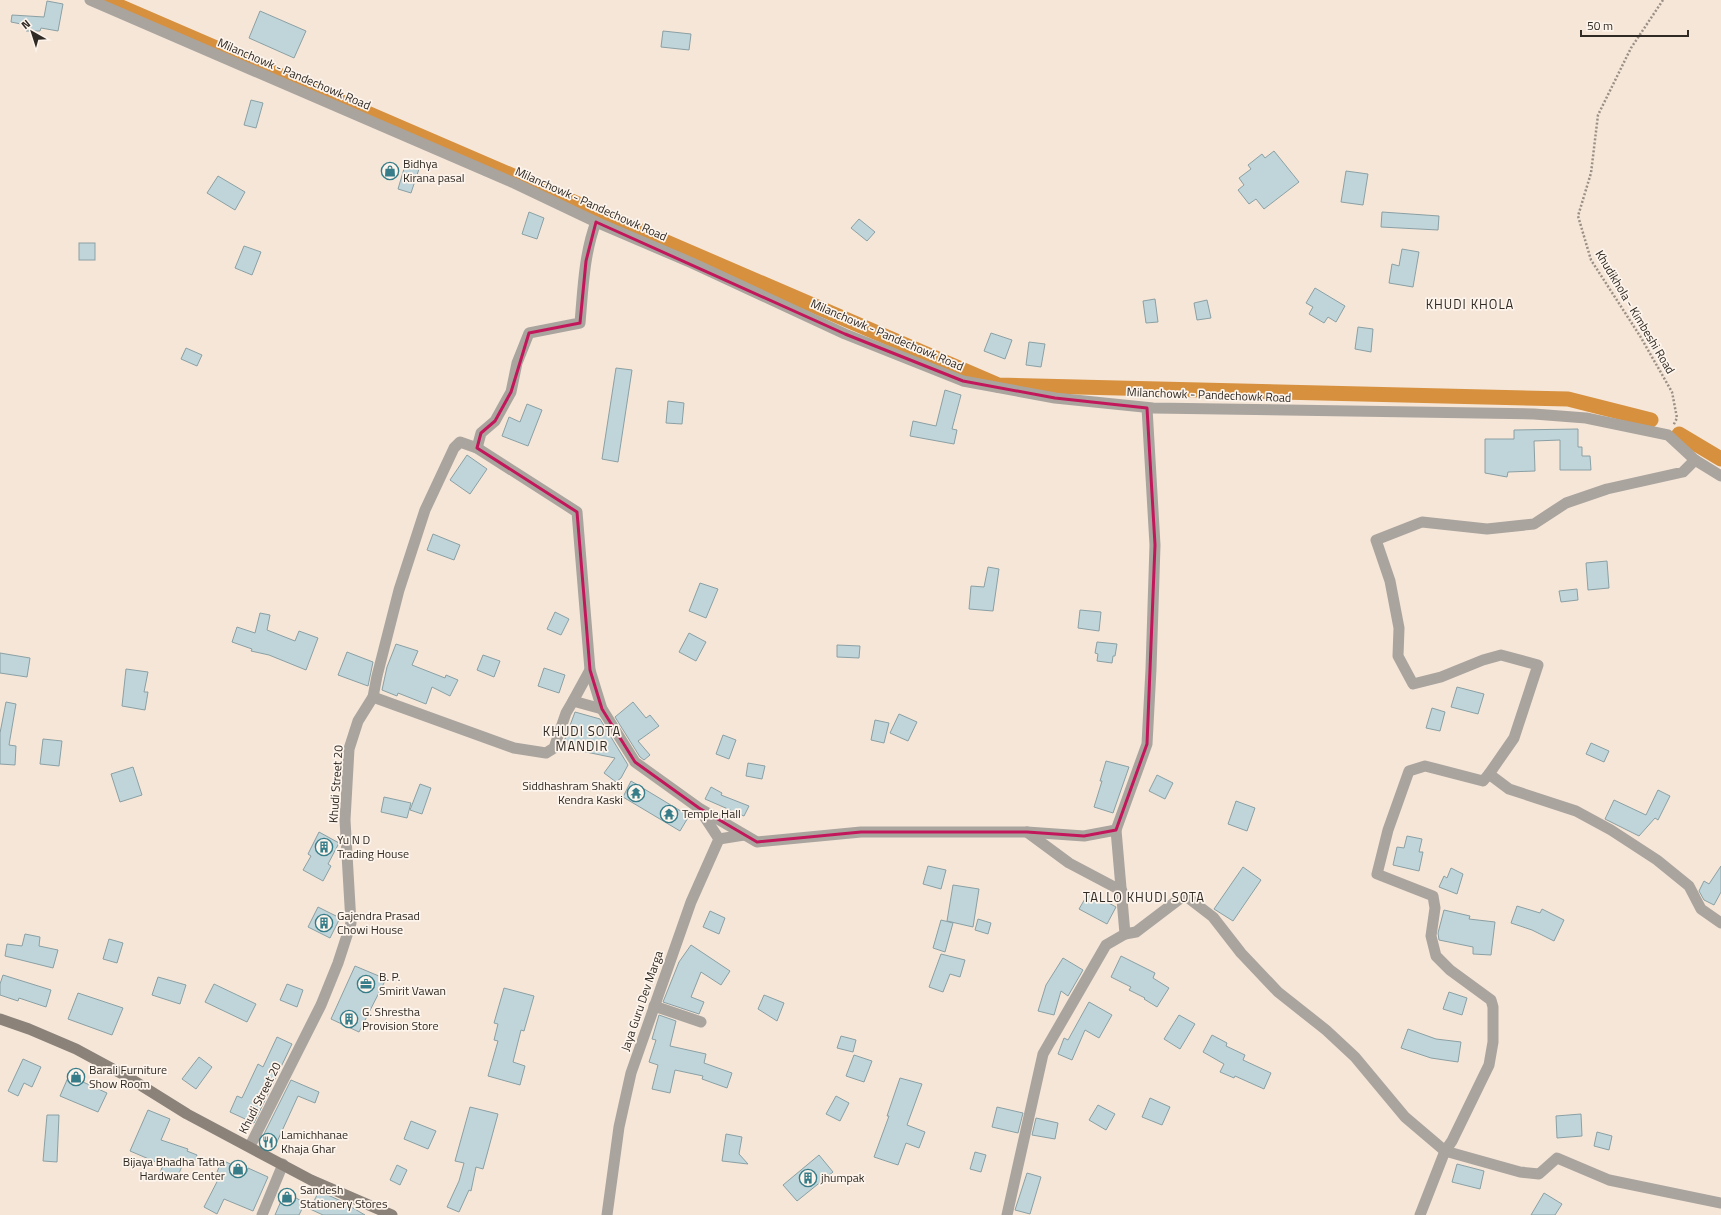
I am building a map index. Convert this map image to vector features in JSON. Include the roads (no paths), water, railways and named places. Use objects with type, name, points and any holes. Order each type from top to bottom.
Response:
[{"type":"main road","points":[[0,1019],[29,1029],[76,1049],[126,1076],[187,1114],[250,1146],[311,1180],[392,1215]]},
{"type":"street","name":"Milanchowk - Pandechowk Road","points":[[90,0],[514,183],[596,222],[692,263],[845,334],[963,381],[1054,398],[1147,408],[1534,414],[1586,418],[1668,435],[1695,460]]},
{"type":"street","points":[[596,222],[590,236],[580,323],[528,333],[510,392],[495,421],[482,433],[477,448],[578,512],[590,670],[602,709],[635,762],[699,808],[757,842],[861,832],[1027,832],[1084,836],[1116,830]]},
{"type":"street","points":[[1125,934],[1116,830],[1146,744],[1155,545],[1147,408]]},
{"type":"street","name":"Khudi Street 20","points":[[250,1146],[321,1005],[338,963],[351,923],[345,820],[349,749],[358,721],[373,698],[377,676],[399,590],[425,510],[454,448],[460,442],[477,448]]},
{"type":"street","points":[[1420,1215],[1445,1151],[1452,1141],[1489,1065],[1493,1042],[1493,1007],[1491,1000],[1450,970],[1436,956],[1431,936],[1435,908],[1433,896],[1377,874],[1388,830],[1409,771],[1425,766],[1483,781],[1514,738],[1538,665],[1501,655],[1483,660],[1441,677],[1412,684],[1398,656],[1399,628],[1391,588],[1376,540],[1422,522],[1487,529],[1534,524],[1566,503],[1607,489],[1683,472],[1695,460],[1721,476]]},
{"type":"street","points":[[373,698],[514,748],[546,753],[554,748],[566,713],[590,670]]},
{"type":"street","points":[[573,702],[602,709]]},
{"type":"street","points":[[1489,774],[1509,789],[1576,811],[1611,830],[1657,860],[1689,886],[1701,909],[1721,923]]},
{"type":"street","points":[[699,808],[719,839],[744,834]]},
{"type":"street","points":[[1027,832],[1069,863],[1122,891]]},
{"type":"street","name":"Jaya Guru Dev Marga","points":[[607,1215],[619,1127],[631,1073],[691,902],[719,839]]},
{"type":"street","points":[[1007,1215],[1043,1054],[1106,945],[1125,934],[1136,932],[1182,897],[1187,897],[1214,917],[1241,953],[1278,992],[1326,1030],[1355,1057],[1405,1117],[1445,1151],[1520,1172],[1539,1174],[1557,1158],[1609,1180],[1721,1203]]},
{"type":"street","points":[[654,1006],[701,1022]]},
{"type":"street","points":[[262,1215],[283,1164]]},
{"type":"waterway","points":[[105,0],[998,385],[1568,399],[1651,420]]},
{"type":"waterway","points":[[1679,434],[1721,459]]},
{"type":"place","name":"Bidhya Kirana pasal","points":[[390,171]]},
{"type":"place","name":"Siddhashram Shakti Kendra Kaski","points":[[636,793]]},
{"type":"place","name":"Temple Hall","points":[[669,814]]},
{"type":"place","name":"Yu N D Trading House","points":[[324,847]]},
{"type":"place","name":"Gajendra Prasad Chowi House","points":[[324,923]]},
{"type":"place","name":"B. P. Smirit Vawan","points":[[366,984]]},
{"type":"place","name":"G. Shrestha Provision Store","points":[[349,1019]]},
{"type":"place","name":"Barali Furniture Show Room","points":[[76,1077]]},
{"type":"place","name":"Lamichhanae Khaja Ghar","points":[[268,1142]]},
{"type":"place","name":"Bijaya Bhadha Tatha Hardware Center","points":[[238,1169]]},
{"type":"place","name":"jhumpak","points":[[808,1178]]},
{"type":"place","name":"Sandesh Stationery Stores","points":[[287,1197]]},
{"type":"district","name":"KHUDI KHOLA","points":[[1470,304]]},
{"type":"district","name":"KHUDI SOTA MANDIR","points":[[582,738]]},
{"type":"district","name":"TALLO KHUDI SOTA","points":[[1144,897]]}]
